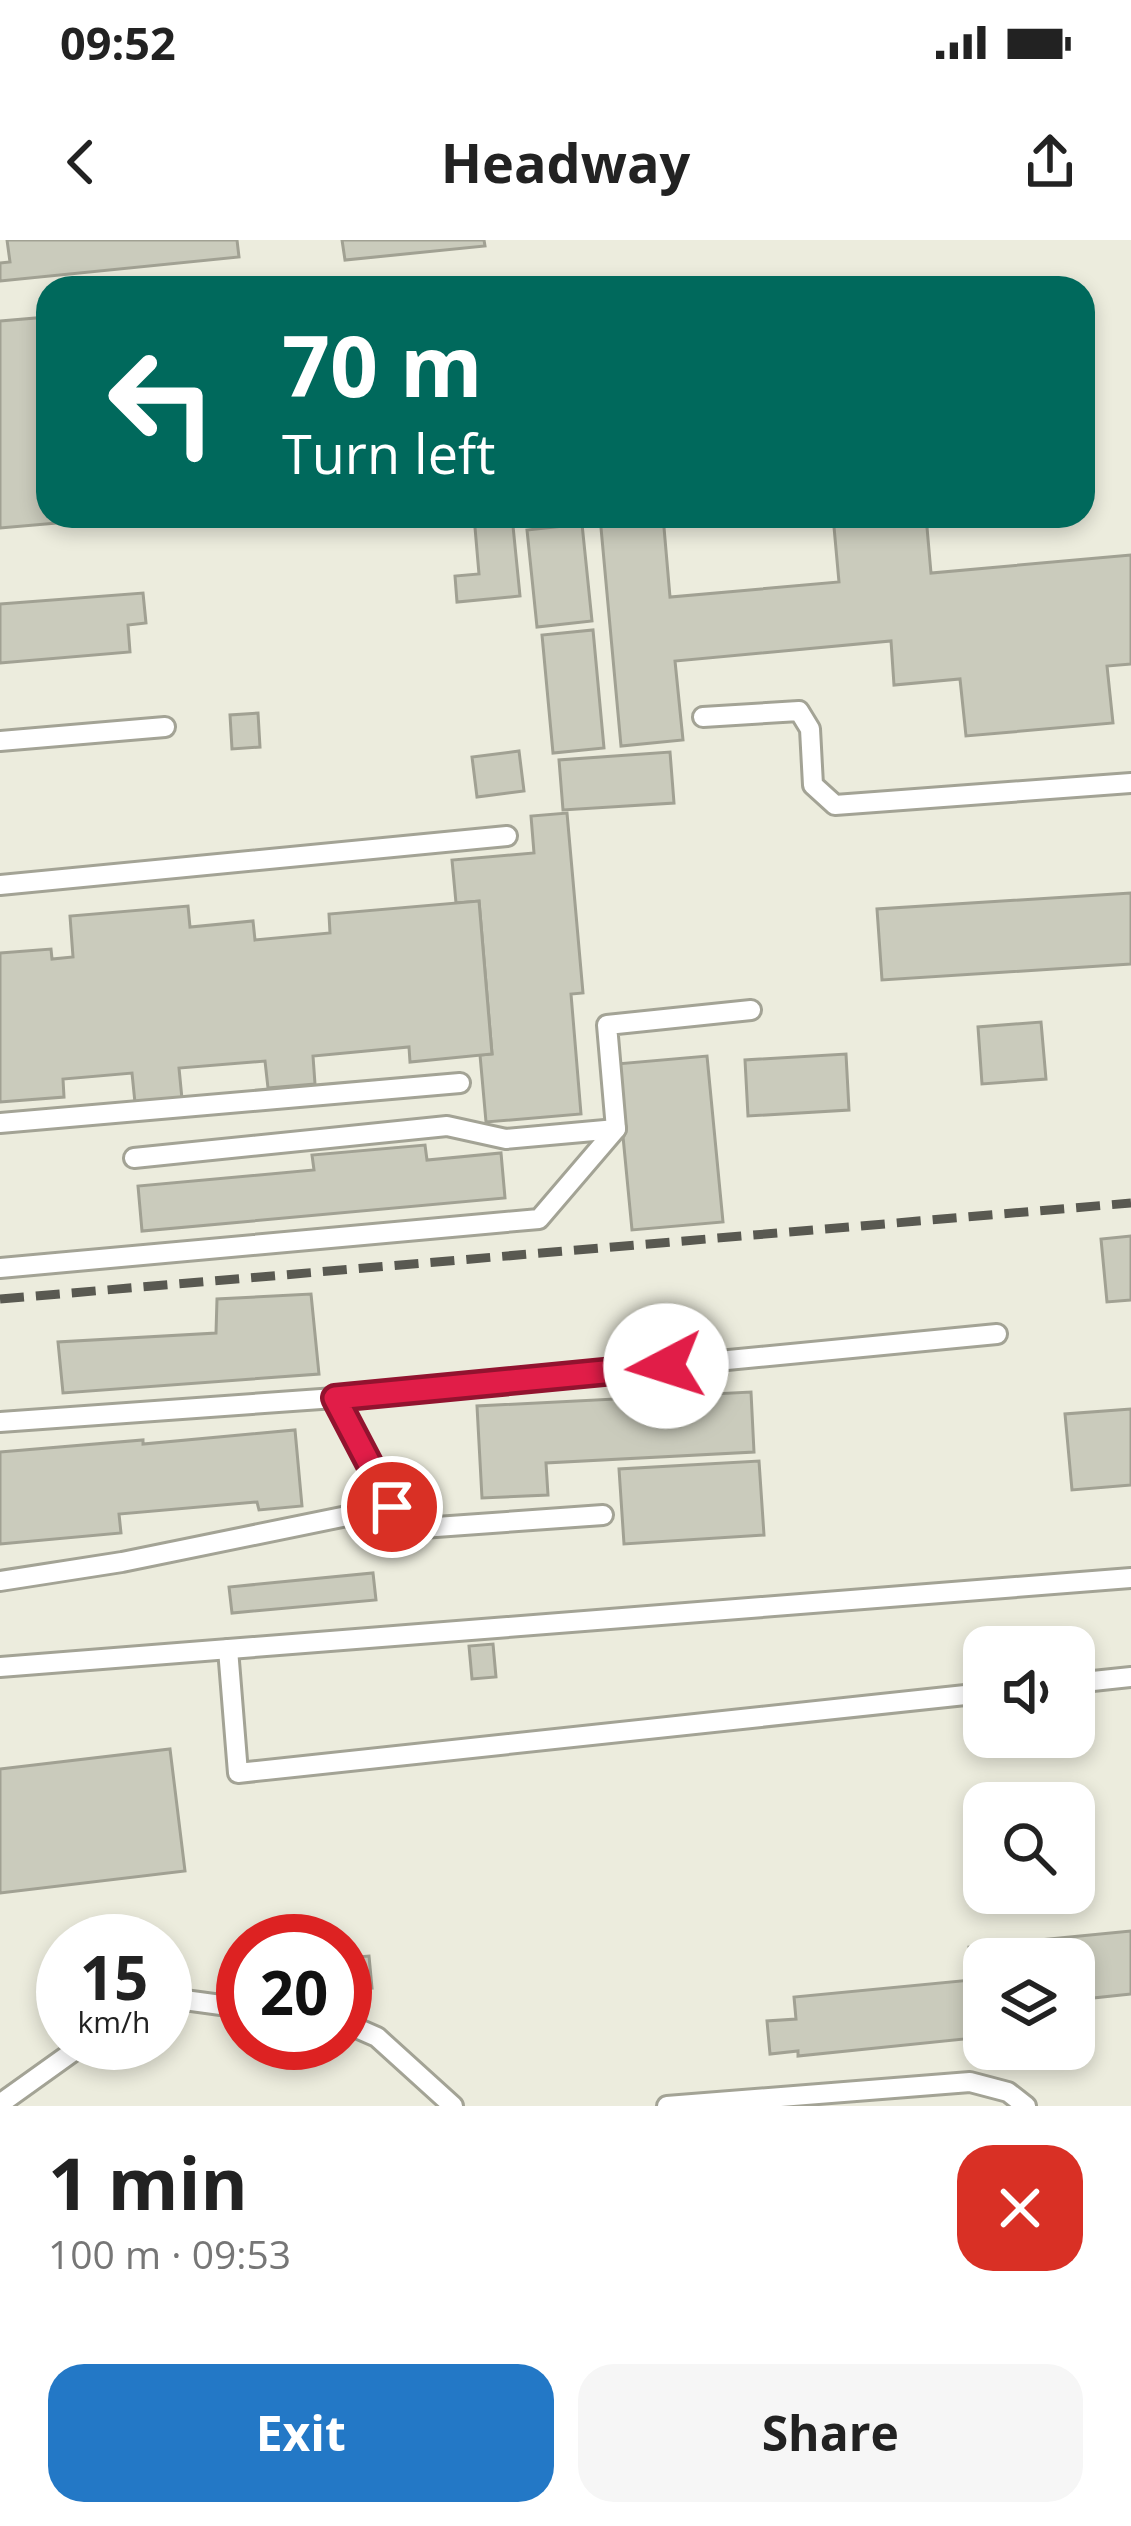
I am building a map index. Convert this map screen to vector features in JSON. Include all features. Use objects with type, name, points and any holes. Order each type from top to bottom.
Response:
[{"type":"lane","points":[[703,717],[799,711],[810,729],[813,785],[835,806],[1131,783]]},
{"type":"lane","points":[[0,741],[165,727]]},
{"type":"lane","points":[[0,885],[507,836]]},
{"type":"lane","points":[[0,1268],[538,1219],[616,1130],[607,1024],[751,1010]]},
{"type":"lane","points":[[0,1124],[460,1083]]},
{"type":"lane","points":[[134,1158],[447,1126],[506,1139],[616,1130]]},
{"type":"lane","points":[[0,1422],[335,1398],[997,1334]]},
{"type":"lane","points":[[335,1398],[392,1507],[422,1528],[603,1514]]},
{"type":"lane","points":[[0,1581],[122,1562],[392,1507]]},
{"type":"lane","points":[[0,1667],[1131,1578]]},
{"type":"lane","points":[[228,1649],[238,1772],[963,1695]]},
{"type":"lane","points":[[1095,1681],[1131,1677]]},
{"type":"lane","points":[[372,2035],[453,2106]]},
{"type":"lane","points":[[4,2101],[47,2070]]},
{"type":"lane","points":[[667,2106],[970,2082],[1008,2092],[1026,2106]]},
{"type":"building","points":[[7,240],[237,240],[239,257],[0,281],[0,263],[10,262]]},
{"type":"building","points":[[342,240],[484,240],[485,246],[345,260]]},
{"type":"building","points":[[36,318],[36,525],[0,528],[0,321]]},
{"type":"building","points":[[475,528],[513,528],[520,596],[457,602],[455,576],[479,574]]},
{"type":"building","points":[[582,528],[592,621],[537,627],[527,530]]},
{"type":"building","points":[[601,528],[664,528],[670,597],[839,582],[834,528],[927,528],[931,573],[1131,555],[1131,664],[1107,666],[1113,723],[966,736],[960,679],[894,685],[891,641],[675,661],[683,740],[621,746]]},
{"type":"building","points":[[143,593],[146,623],[128,625],[130,652],[0,663],[0,604]]},
{"type":"building","points":[[593,630],[604,748],[553,753],[542,635]]},
{"type":"building","points":[[258,713],[260,747],[232,749],[230,715]]},
{"type":"building","points":[[519,751],[524,791],[477,797],[472,757]]},
{"type":"building","points":[[670,752],[674,803],[563,810],[559,760]]},
{"type":"building","points":[[567,813],[583,993],[571,994],[581,1114],[486,1122],[480,1055],[492,1054],[479,901],[456,903],[452,860],[534,853],[531,816]]},
{"type":"building","points":[[1131,893],[1131,964],[882,980],[877,909]]},
{"type":"building","points":[[479,901],[492,1054],[410,1062],[409,1047],[313,1056],[315,1084],[268,1088],[265,1061],[179,1068],[182,1099],[135,1103],[132,1073],[63,1079],[64,1097],[0,1102],[0,953],[51,949],[52,959],[73,957],[70,916],[188,906],[190,927],[253,921],[255,940],[330,933],[329,914]]},
{"type":"building","points":[[1041,1022],[1046,1079],[982,1084],[978,1027]]},
{"type":"building","points":[[846,1054],[849,1110],[748,1116],[745,1060]]},
{"type":"building","points":[[707,1056],[723,1222],[632,1230],[616,1064]]},
{"type":"building","points":[[425,1145],[427,1160],[501,1153],[505,1198],[142,1231],[138,1186],[314,1170],[312,1155]]},
{"type":"building","points":[[1131,1236],[1131,1300],[1107,1302],[1101,1239]]},
{"type":"building","points":[[311,1294],[319,1374],[63,1393],[58,1342],[216,1333],[217,1299]]},
{"type":"building","points":[[751,1392],[754,1452],[546,1463],[548,1495],[482,1498],[477,1406]]},
{"type":"building","points":[[1131,1409],[1131,1485],[1072,1490],[1065,1414]]},
{"type":"building","points":[[295,1430],[302,1506],[259,1510],[257,1502],[119,1514],[121,1533],[0,1544],[0,1452]]},
{"type":"building","points":[[759,1461],[764,1535],[624,1544],[619,1469]]},
{"type":"building","points":[[373,1573],[376,1600],[232,1613],[229,1587]]},
{"type":"building","points":[[493,1644],[496,1677],[472,1679],[469,1646]]},
{"type":"building","points":[[170,1749],[185,1871],[0,1893],[0,1769]]},
{"type":"building","points":[[1131,1931],[1131,1994],[1095,1998],[1095,1938],[1060,1938]]},
{"type":"building","points":[[963,1981],[963,2039],[798,2056],[798,2051],[770,2054],[767,2021],[796,2019],[794,1997]]},
{"type":"railway","points":[[0,1299],[1131,1203]]},
{"type":"route","points":[[392,1507],[335,1398],[666,1366]]}]
